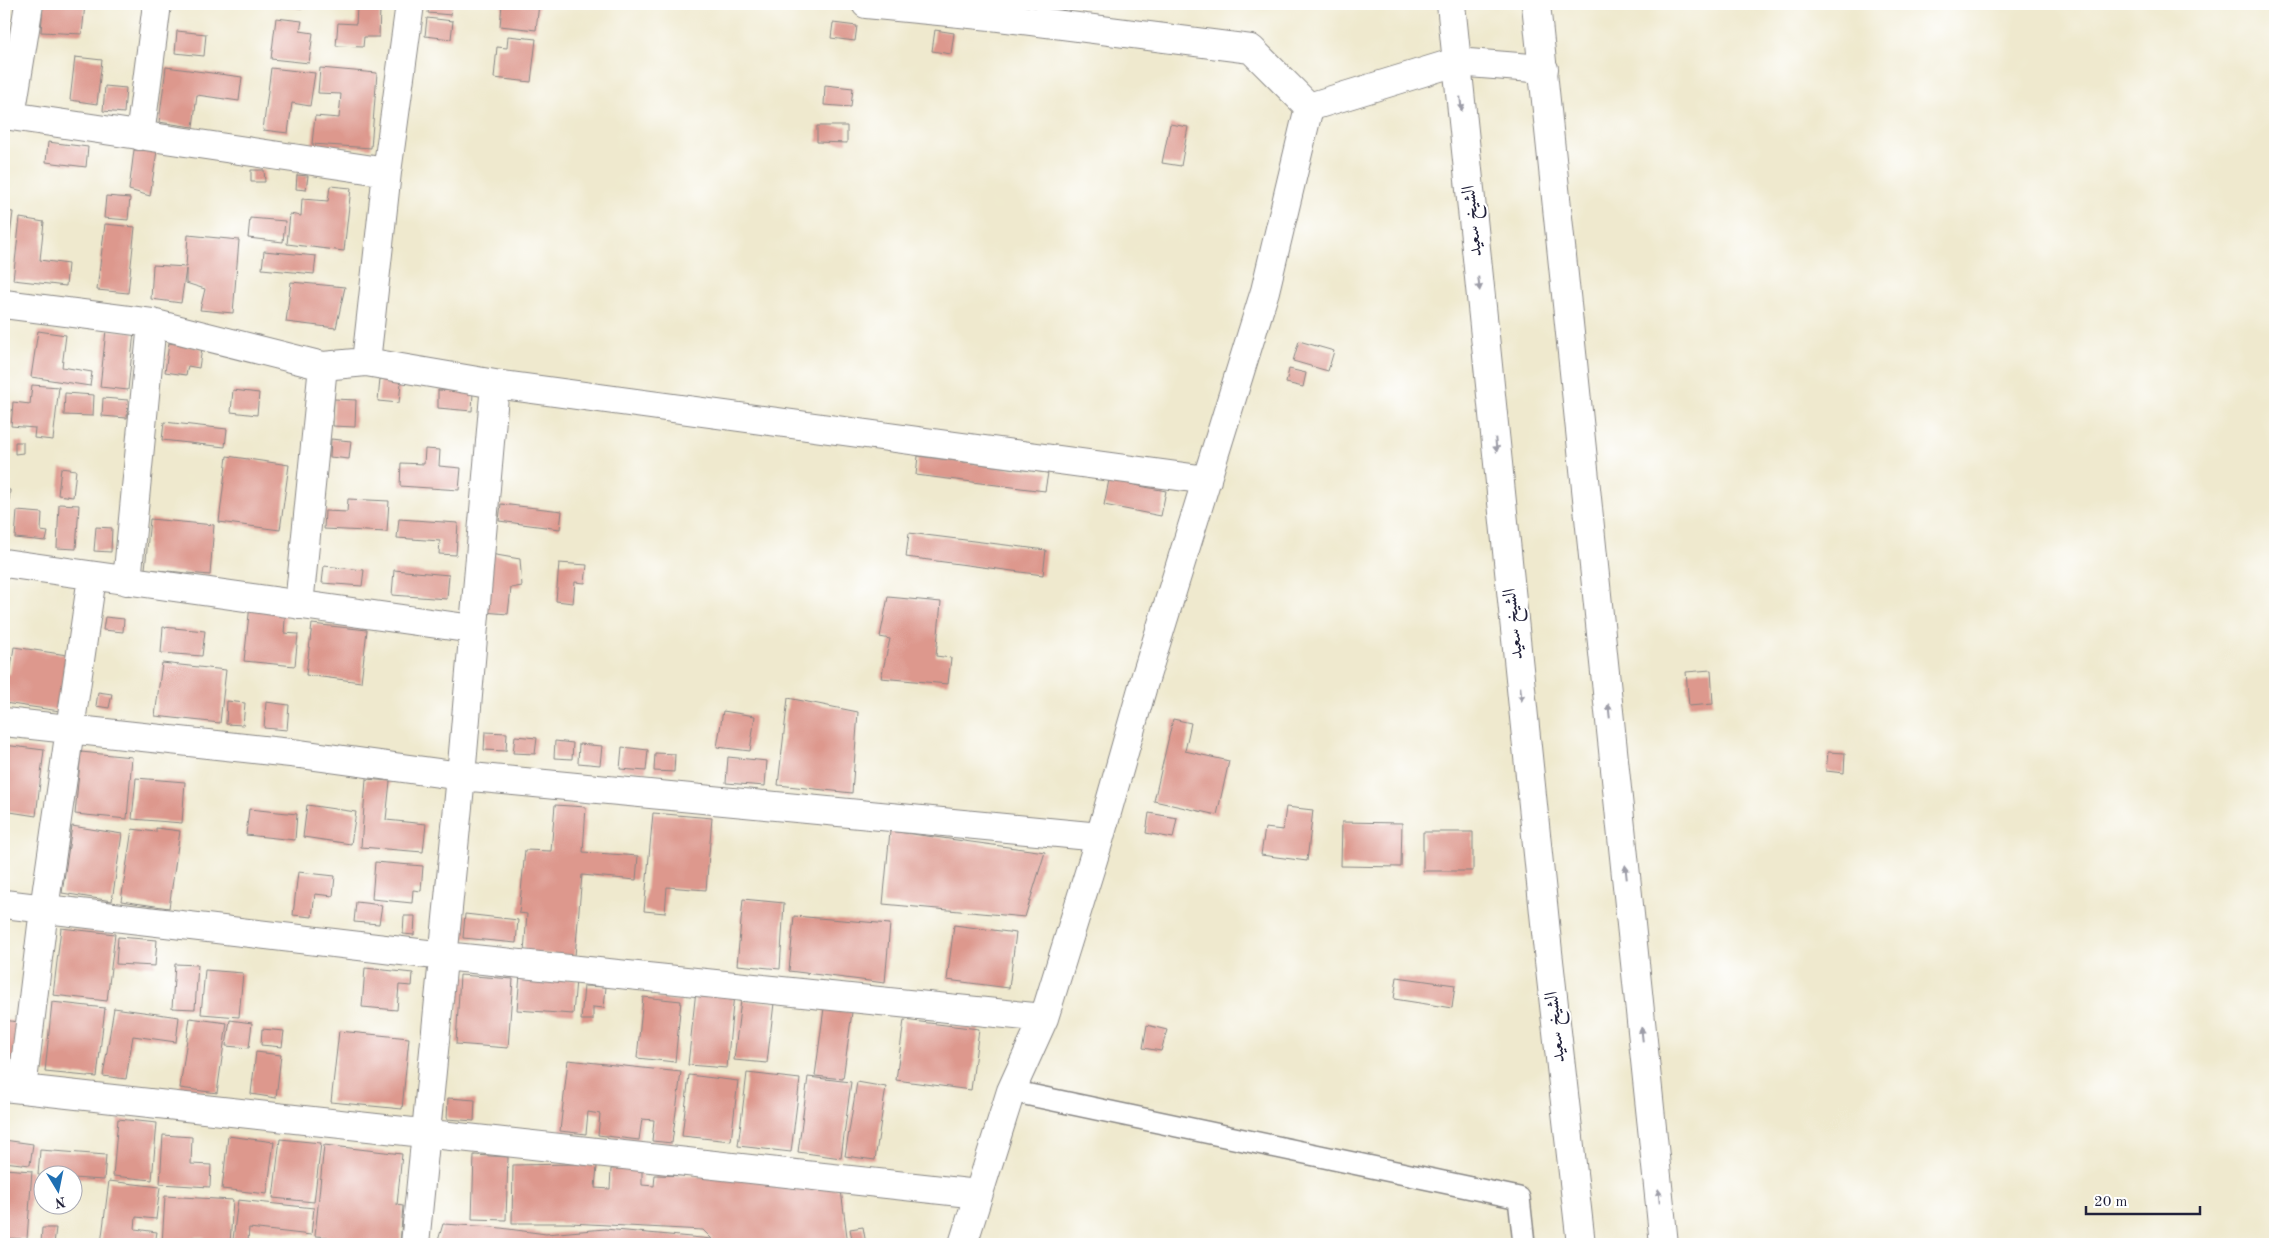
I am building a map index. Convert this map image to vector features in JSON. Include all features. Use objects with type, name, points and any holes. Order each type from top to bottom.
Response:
[{"type":"street","points":[[29,4],[8,115],[387,172]]},
{"type":"street","points":[[140,136],[157,4]]},
{"type":"street","points":[[366,362],[387,172],[410,4]]},
{"type":"street","points":[[866,4],[991,16],[1250,49],[1309,107]]},
{"type":"street","name":"الشيخ سعيد","points":[[1450,4],[1580,1244]]},
{"type":"street","points":[[1536,4],[1664,1244]]},
{"type":"street","points":[[1309,107],[1456,62],[1544,69]]},
{"type":"street","points":[[962,1244],[1011,1090],[1044,1018],[1100,837],[1144,682],[1265,291],[1309,107]]},
{"type":"street","points":[[4,304],[152,324],[323,366],[366,362],[496,384],[1206,480]]},
{"type":"street","points":[[127,581],[152,324]]},
{"type":"street","points":[[299,605],[323,366]]},
{"type":"street","points":[[415,1244],[462,776],[473,630],[496,384]]},
{"type":"street","points":[[4,564],[473,630]]},
{"type":"street","points":[[92,576],[44,909],[13,1088],[978,1194]]},
{"type":"street","points":[[4,722],[300,754],[462,776],[1100,837]]},
{"type":"street","points":[[4,904],[444,956],[1044,1018]]},
{"type":"lane","points":[[1011,1090],[1519,1198],[1524,1244]]},
{"type":"building","points":[[43,4],[85,4],[82,34],[41,32]]},
{"type":"building","points":[[274,4],[302,4],[302,8],[274,6]]},
{"type":"building","points":[[429,4],[452,4],[451,15],[428,13]]},
{"type":"building","points":[[502,4],[539,4],[536,30],[500,26]]},
{"type":"building","points":[[357,7],[380,9],[379,37],[364,37],[363,47],[336,46],[338,23],[356,24]]},
{"type":"building","points":[[276,18],[302,21],[300,31],[313,33],[309,63],[271,59]]},
{"type":"building","points":[[427,18],[453,21],[451,39],[425,36]]},
{"type":"building","points":[[833,23],[857,26],[855,41],[831,38]]},
{"type":"building","points":[[935,30],[954,33],[951,54],[932,51]]},
{"type":"building","points":[[177,31],[206,34],[204,56],[175,53]]},
{"type":"building","points":[[508,36],[536,39],[531,82],[494,78],[497,47],[507,48]]},
{"type":"building","points":[[75,57],[102,60],[97,104],[70,100]]},
{"type":"building","points":[[166,67],[242,77],[239,101],[197,95],[193,127],[159,122]]},
{"type":"building","points":[[271,68],[315,73],[310,106],[292,103],[288,133],[263,130]]},
{"type":"building","points":[[320,68],[377,73],[371,148],[312,144],[315,116],[339,118],[341,94],[318,93]]},
{"type":"building","points":[[825,85],[853,88],[851,107],[824,105]]},
{"type":"building","points":[[105,86],[126,88],[124,113],[103,111]]},
{"type":"building","points":[[1170,124],[1188,127],[1181,166],[1162,163]]},
{"type":"building","points":[[817,126],[847,126],[847,143],[817,142]]},
{"type":"building","points":[[48,142],[88,147],[86,167],[46,162]]},
{"type":"building","points":[[134,150],[157,151],[150,196],[129,190]]},
{"type":"building","points":[[251,170],[264,170],[265,182],[251,182]]},
{"type":"building","points":[[297,175],[308,176],[306,190],[296,189]]},
{"type":"building","points":[[330,186],[351,188],[344,251],[287,244],[290,214],[301,216],[302,199],[328,201]]},
{"type":"building","points":[[106,196],[130,198],[128,220],[104,218]]},
{"type":"building","points":[[4,211],[13,212],[6,269],[4,269]]},
{"type":"building","points":[[20,218],[44,222],[40,260],[68,264],[66,286],[13,280]]},
{"type":"building","points":[[250,218],[285,221],[283,242],[248,238]]},
{"type":"building","points":[[105,224],[135,227],[128,293],[97,290]]},
{"type":"building","points":[[188,235],[239,240],[233,313],[200,310],[205,289],[186,283],[186,269],[181,303],[151,299],[153,265],[186,267]]},
{"type":"building","points":[[264,251],[316,256],[314,274],[262,269]]},
{"type":"building","points":[[291,282],[345,287],[336,328],[286,322]]},
{"type":"building","points":[[106,330],[134,332],[128,390],[100,387]]},
{"type":"building","points":[[38,331],[66,335],[62,367],[92,372],[90,386],[31,377]]},
{"type":"building","points":[[1299,341],[1334,351],[1328,371],[1293,361]]},
{"type":"building","points":[[169,343],[202,348],[199,368],[188,366],[186,375],[165,372]]},
{"type":"building","points":[[1289,369],[1306,373],[1303,387],[1286,383]]},
{"type":"building","points":[[380,379],[401,382],[399,403],[378,401]]},
{"type":"building","points":[[32,385],[59,387],[53,440],[34,438],[35,428],[11,426],[13,402],[30,404]]},
{"type":"building","points":[[233,390],[259,393],[257,415],[231,412]]},
{"type":"building","points":[[438,390],[473,392],[472,411],[438,408]]},
{"type":"building","points":[[65,393],[94,395],[93,416],[64,415]]},
{"type":"building","points":[[103,398],[128,400],[127,418],[102,416]]},
{"type":"building","points":[[334,399],[356,400],[355,427],[333,426]]},
{"type":"building","points":[[164,422],[227,429],[225,447],[162,440]]},
{"type":"building","points":[[331,439],[351,441],[349,459],[330,457]]},
{"type":"building","points":[[15,442],[23,442],[23,453],[15,454]]},
{"type":"building","points":[[425,449],[440,450],[439,466],[461,468],[459,490],[400,486],[401,463],[424,464]]},
{"type":"building","points":[[227,456],[289,465],[280,530],[219,522]]},
{"type":"building","points":[[918,456],[1048,473],[1045,491],[916,475]]},
{"type":"building","points":[[61,468],[76,470],[73,497],[58,495]]},
{"type":"building","points":[[1109,480],[1166,491],[1161,516],[1104,505]]},
{"type":"building","points":[[4,489],[10,490],[8,515],[4,514]]},
{"type":"building","points":[[348,499],[389,501],[387,532],[324,529],[325,511],[347,512]]},
{"type":"building","points":[[59,504],[79,505],[76,549],[57,548]]},
{"type":"building","points":[[501,504],[562,511],[560,529],[499,521]]},
{"type":"building","points":[[17,511],[42,513],[41,531],[48,532],[46,541],[15,538]]},
{"type":"building","points":[[150,519],[214,525],[210,575],[145,569]]},
{"type":"building","points":[[399,519],[458,523],[456,555],[439,554],[440,541],[397,538]]},
{"type":"building","points":[[96,527],[112,528],[111,552],[94,551]]},
{"type":"building","points":[[909,533],[1046,550],[1043,575],[906,557]]},
{"type":"building","points":[[490,554],[520,559],[522,586],[511,588],[508,614],[484,612]]},
{"type":"building","points":[[559,563],[587,565],[585,583],[575,582],[573,603],[556,601]]},
{"type":"building","points":[[324,566],[364,570],[362,586],[322,583]]},
{"type":"building","points":[[394,570],[449,575],[447,599],[392,595]]},
{"type":"building","points":[[888,597],[941,602],[936,656],[951,658],[948,684],[881,678],[890,639],[880,637]]},
{"type":"building","points":[[250,605],[286,608],[284,633],[298,634],[295,666],[244,661]]},
{"type":"building","points":[[105,617],[124,619],[123,632],[103,630]]},
{"type":"building","points":[[312,624],[367,630],[361,682],[306,675]]},
{"type":"building","points":[[163,627],[205,631],[202,656],[161,653]]},
{"type":"building","points":[[14,647],[67,655],[60,711],[4,703],[4,673],[10,674]]},
{"type":"building","points":[[162,663],[226,670],[220,723],[155,716]]},
{"type":"building","points":[[1711,670],[1713,704],[1689,706],[1686,672]]},
{"type":"building","points":[[98,692],[112,694],[109,708],[96,706]]},
{"type":"building","points":[[788,698],[858,712],[852,793],[778,785]]},
{"type":"building","points":[[227,701],[245,703],[243,725],[226,724]]},
{"type":"building","points":[[266,702],[289,705],[287,730],[264,728]]},
{"type":"building","points":[[723,711],[755,716],[750,751],[717,747]]},
{"type":"building","points":[[1173,719],[1191,723],[1185,751],[1229,761],[1217,815],[1154,801]]},
{"type":"building","points":[[485,732],[507,733],[506,751],[484,750]]},
{"type":"building","points":[[515,736],[537,738],[535,754],[513,753]]},
{"type":"building","points":[[555,741],[573,743],[572,759],[554,758]]},
{"type":"building","points":[[579,744],[602,746],[600,765],[578,763]]},
{"type":"building","points":[[4,745],[44,750],[36,816],[4,811]]},
{"type":"building","points":[[622,747],[648,750],[646,771],[620,769]]},
{"type":"building","points":[[81,752],[132,757],[127,819],[75,814]]},
{"type":"building","points":[[1828,752],[1845,753],[1844,773],[1826,771]]},
{"type":"building","points":[[655,753],[675,754],[674,772],[654,771]]},
{"type":"building","points":[[728,757],[767,761],[765,786],[726,783]]},
{"type":"building","points":[[136,778],[185,782],[182,823],[132,819]]},
{"type":"building","points":[[366,779],[390,781],[386,820],[426,824],[423,852],[361,847]]},
{"type":"building","points":[[307,805],[356,812],[351,844],[303,837]]},
{"type":"building","points":[[555,805],[586,807],[583,852],[638,856],[636,880],[582,875],[575,956],[524,952],[527,914],[519,913],[525,850],[551,851]]},
{"type":"building","points":[[1286,807],[1313,810],[1307,861],[1261,855],[1265,828],[1283,830]]},
{"type":"building","points":[[249,809],[297,814],[295,840],[246,835]]},
{"type":"building","points":[[653,813],[712,818],[706,890],[667,887],[665,913],[644,911]]},
{"type":"building","points":[[1149,813],[1177,818],[1173,838],[1146,833]]},
{"type":"building","points":[[1342,822],[1402,823],[1401,867],[1341,866]]},
{"type":"building","points":[[72,826],[122,834],[112,901],[62,893]]},
{"type":"building","points":[[156,828],[180,831],[169,908],[121,901],[132,829],[156,832]]},
{"type":"building","points":[[890,831],[1045,852],[1025,917],[883,904]]},
{"type":"building","points":[[1423,832],[1473,832],[1473,871],[1423,871]]},
{"type":"building","points":[[375,862],[423,866],[421,891],[413,890],[412,903],[372,899]]},
{"type":"building","points":[[298,872],[335,876],[333,896],[315,894],[312,917],[293,915]]},
{"type":"building","points":[[743,899],[784,903],[780,969],[737,965]]},
{"type":"building","points":[[356,902],[382,905],[379,924],[354,922]]},
{"type":"building","points":[[465,914],[518,920],[516,943],[463,938]]},
{"type":"building","points":[[404,916],[415,916],[414,935],[403,934]]},
{"type":"building","points":[[794,916],[890,924],[885,983],[789,971]]},
{"type":"building","points":[[954,925],[1016,933],[1009,988],[947,980]]},
{"type":"building","points":[[61,928],[115,934],[107,1001],[53,995]]},
{"type":"building","points":[[118,937],[157,940],[155,966],[116,964]]},
{"type":"building","points":[[175,964],[198,965],[195,1009],[172,1008]]},
{"type":"building","points":[[365,968],[413,973],[412,986],[399,985],[397,1010],[362,1007]]},
{"type":"building","points":[[205,970],[243,973],[239,1017],[201,1014]]},
{"type":"building","points":[[460,975],[513,979],[508,1048],[456,1044]]},
{"type":"building","points":[[520,975],[576,980],[573,1014],[517,1010]]},
{"type":"building","points":[[1397,977],[1455,985],[1452,1008],[1394,999]]},
{"type":"building","points":[[584,986],[606,987],[604,1008],[593,1007],[593,1020],[581,1020]]},
{"type":"building","points":[[696,990],[734,994],[727,1068],[688,1065]]},
{"type":"building","points":[[643,997],[681,1001],[675,1062],[637,1058]]},
{"type":"building","points":[[741,1000],[774,1003],[767,1063],[734,1060]]},
{"type":"building","points":[[52,1002],[105,1008],[97,1077],[45,1072]]},
{"type":"building","points":[[114,1008],[179,1017],[176,1042],[133,1036],[126,1079],[103,1076]]},
{"type":"building","points":[[824,1008],[852,1012],[843,1079],[815,1076]]},
{"type":"building","points":[[190,1018],[227,1023],[217,1093],[180,1088]]},
{"type":"building","points":[[4,1020],[18,1022],[12,1079],[4,1078]]},
{"type":"building","points":[[230,1020],[252,1023],[249,1048],[226,1046]]},
{"type":"building","points":[[904,1020],[979,1029],[971,1090],[896,1080]]},
{"type":"building","points":[[1147,1025],[1167,1030],[1161,1051],[1143,1048]]},
{"type":"building","points":[[262,1029],[284,1031],[282,1047],[261,1045]]},
{"type":"building","points":[[339,1031],[409,1038],[402,1109],[331,1102]]},
{"type":"building","points":[[256,1052],[281,1055],[276,1098],[251,1094]]},
{"type":"building","points":[[568,1060],[681,1072],[672,1143],[652,1141],[654,1120],[642,1119],[639,1140],[598,1135],[600,1114],[588,1112],[586,1134],[560,1131]]},
{"type":"building","points":[[747,1073],[800,1079],[791,1152],[738,1146]]},
{"type":"building","points":[[689,1075],[738,1081],[731,1141],[682,1136]]},
{"type":"building","points":[[808,1077],[851,1082],[841,1158],[798,1152]]},
{"type":"building","points":[[857,1082],[886,1087],[875,1160],[845,1156]]},
{"type":"building","points":[[448,1098],[475,1100],[474,1121],[447,1119]]},
{"type":"building","points":[[118,1119],[157,1123],[152,1180],[113,1176]]},
{"type":"building","points":[[163,1135],[192,1137],[191,1164],[211,1165],[210,1187],[160,1184]]},
{"type":"building","points":[[228,1136],[274,1142],[267,1194],[222,1189]]},
{"type":"building","points":[[280,1139],[321,1143],[314,1202],[273,1198]]},
{"type":"building","points":[[4,1140],[33,1144],[30,1165],[4,1162]]},
{"type":"building","points":[[324,1145],[402,1154],[397,1205],[403,1206],[400,1244],[328,1244],[328,1237],[315,1236]]},
{"type":"building","points":[[40,1150],[106,1155],[104,1180],[82,1179],[82,1166],[39,1166]]},
{"type":"building","points":[[474,1155],[508,1157],[506,1220],[472,1219]]},
{"type":"building","points":[[575,1164],[597,1166],[595,1188],[610,1189],[611,1169],[621,1169],[642,1170],[642,1185],[654,1186],[655,1175],[794,1179],[841,1190],[848,1244],[437,1244],[443,1224],[493,1227],[546,1234],[605,1229],[712,1239],[703,1230],[570,1223],[512,1223],[513,1165]]},
{"type":"building","points":[[4,1169],[32,1171],[27,1239],[4,1238]]},
{"type":"building","points":[[109,1181],[160,1187],[156,1219],[136,1217],[135,1229],[157,1232],[155,1244],[101,1244]]},
{"type":"building","points":[[165,1196],[233,1200],[230,1244],[204,1244],[204,1237],[192,1237],[192,1244],[162,1244]]},
{"type":"building","points":[[238,1200],[314,1208],[311,1235],[249,1228],[248,1241],[233,1239]]},
{"type":"building","points":[[863,1227],[866,1244],[853,1244],[850,1229]]},
{"type":"building","points":[[42,1228],[56,1228],[54,1244],[41,1244]]}]
